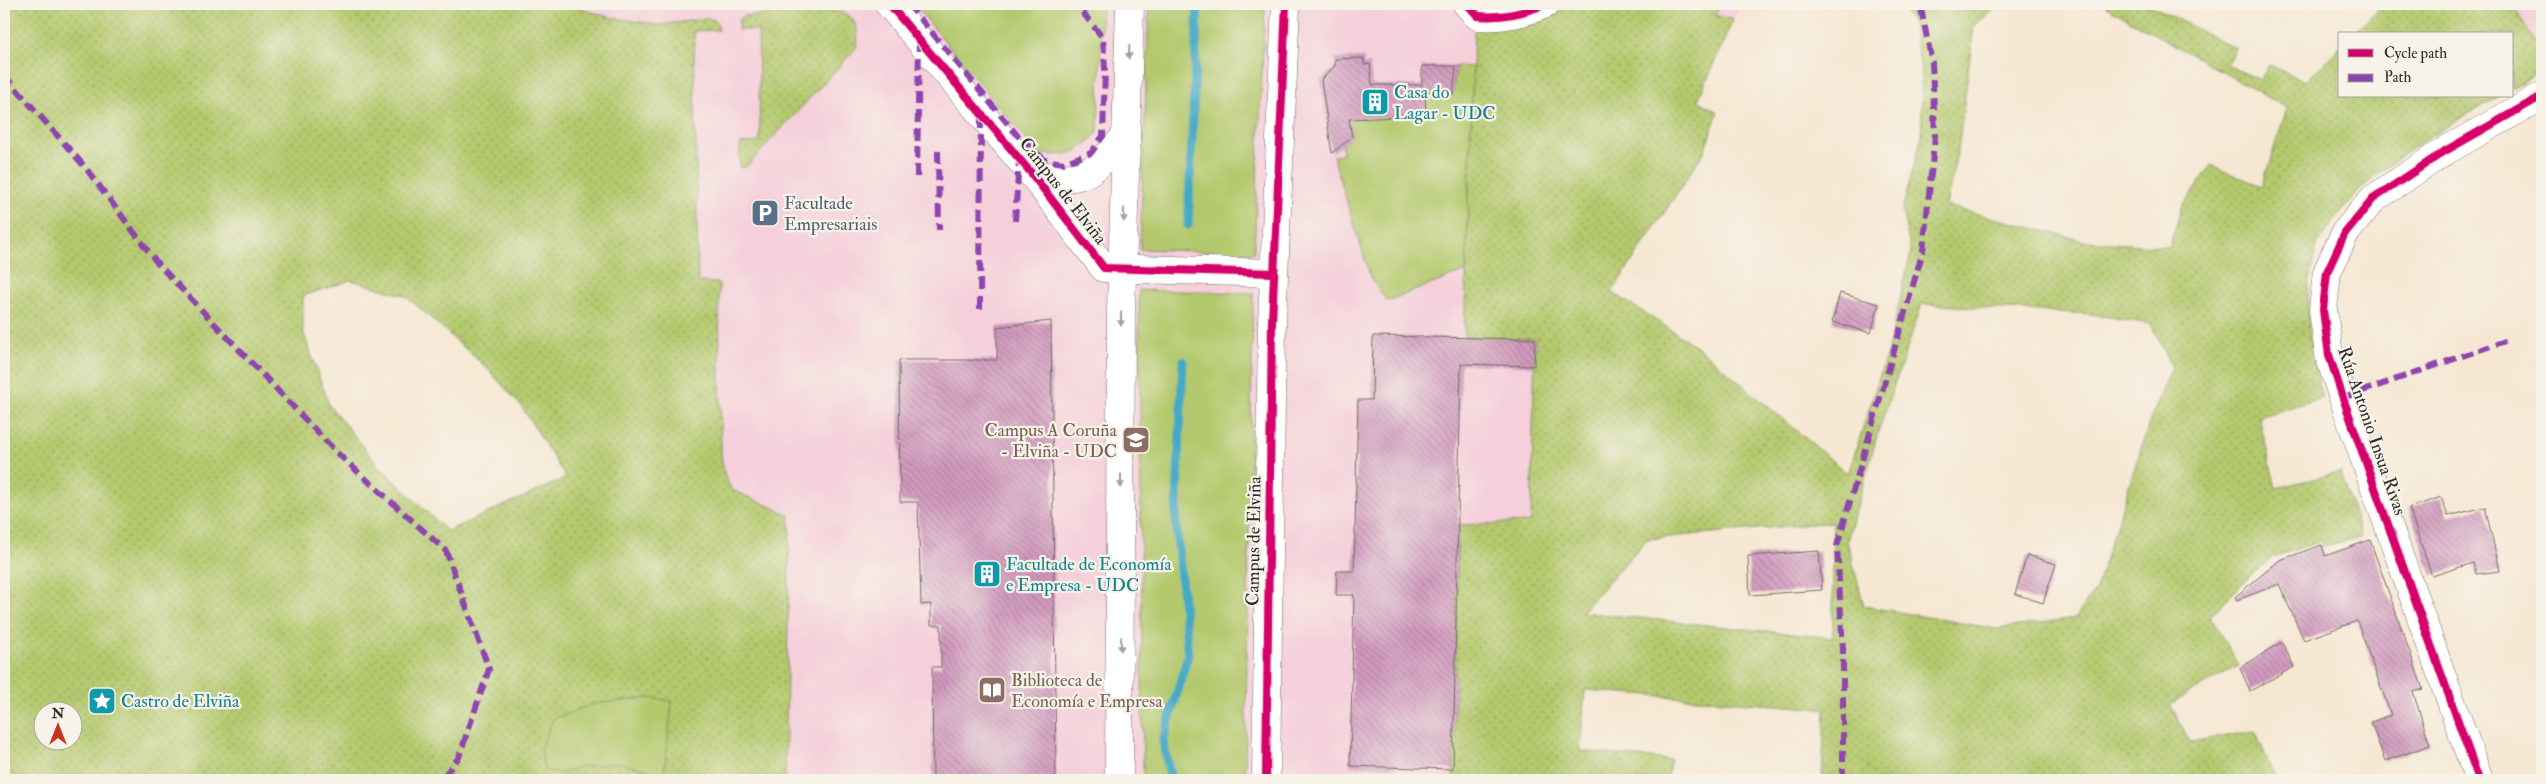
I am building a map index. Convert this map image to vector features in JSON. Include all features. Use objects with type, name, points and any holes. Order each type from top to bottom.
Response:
[{"type":"street","name":"Campus de Elviña","points":[[884,4],[1032,174],[1104,268],[1274,273]]},
{"type":"street","name":"Campus de Elviña","points":[[1120,780],[1122,270],[1130,4]]},
{"type":"street","name":"Campus de Elviña","points":[[1266,780],[1274,273],[1286,4]]},
{"type":"street","points":[[1467,4],[1478,16],[1497,18],[1527,11],[1546,4]]},
{"type":"street","name":"Rúa Antonio Insua Rivas","points":[[2479,780],[2329,356],[2323,310],[2327,272],[2345,233],[2373,199],[2445,151],[2542,96]]},
{"type":"street","name":"Campus de Elviña","points":[[1032,174],[1065,179],[1090,174],[1126,136]]},
{"type":"shaded area","name":"Campus A Coruña - Elviña - UDC","points":[[419,4],[1741,4],[1583,356],[1570,780],[785,780],[788,576],[704,524]]},
{"type":"shaded area","points":[[2478,4],[2542,4],[2542,71],[2514,36],[2514,32],[2510,32]]},
{"type":"green space","points":[[4,4],[371,4],[381,12],[396,8],[399,4],[565,4],[609,17],[660,25],[709,18],[717,22],[719,30],[694,31],[698,282],[719,283],[721,456],[725,477],[732,490],[790,515],[785,780],[4,780]],"holes":[[[351,280],[406,296],[487,368],[522,407],[566,478],[447,531],[379,466],[329,405],[303,331],[303,296]]]},
{"type":"green space","points":[[914,4],[1102,4],[1098,132],[1078,150],[1057,155],[1038,154]]},
{"type":"green space","points":[[1149,4],[1265,4],[1254,253],[1140,249]]},
{"type":"green space","points":[[1487,4],[1721,4],[1715,15],[1733,20],[1698,100],[1718,112],[1704,152],[1612,292],[1699,348],[1848,474],[1888,350],[1911,252],[1902,210],[1922,135],[1921,70],[1913,24],[1900,4],[2000,4],[1974,26],[1959,143],[1946,206],[2085,241],[2169,247],[2182,207],[2211,166],[2262,186],[2287,108],[2101,4],[2148,4],[2235,48],[2227,65],[2260,80],[2269,65],[2306,81],[2338,49],[2338,98],[2496,98],[2430,137],[2386,168],[2347,204],[2324,234],[2318,244],[2312,263],[2308,302],[2310,340],[2322,398],[2259,417],[2276,488],[2341,472],[2361,537],[2323,546],[2323,541],[2273,557],[2252,574],[2210,616],[2239,665],[2170,704],[2190,742],[2255,731],[2276,780],[1822,780],[1825,709],[1585,690],[1580,751],[1671,760],[1667,780],[1453,780],[1458,525],[1531,522],[1535,339],[1464,337],[1474,31]],"holes":[[[1922,304],[2090,314],[2151,324],[2172,367],[2150,420],[2096,589],[2075,618],[1996,629],[1864,606],[1847,541],[1879,429]],[[1833,522],[1833,638],[1581,612],[1647,539]]]},
{"type":"green space","points":[[2383,4],[2512,4],[2542,53],[2542,71],[2514,87],[2514,32],[2355,32]]},
{"type":"green space","points":[[828,11],[843,13],[853,20],[858,32],[856,48],[746,167],[739,167],[740,144],[760,142],[758,30],[738,30],[739,19],[743,16]]},
{"type":"green space","points":[[1456,66],[1473,67],[1466,271],[1387,301],[1371,279],[1333,156],[1343,153],[1342,145],[1351,135],[1349,119],[1425,91],[1453,94]]},
{"type":"green space","points":[[1139,290],[1253,293],[1245,780],[1143,780]]},
{"type":"green space","points":[[649,698],[672,701],[664,774],[620,763],[579,767],[561,774],[544,770],[541,748],[553,719],[593,704]]},
{"type":"building","name":"Casa do Lagar - UDC","points":[[1364,58],[1364,65],[1370,64],[1372,85],[1422,85],[1422,66],[1456,66],[1453,94],[1425,91],[1426,116],[1349,119],[1352,137],[1332,153],[1321,80],[1335,66],[1335,59]]},
{"type":"building","points":[[1840,293],[1879,304],[1871,333],[1832,322]]},
{"type":"building","name":"Facultade de Economía e Empresa - UDC","points":[[1051,321],[1056,780],[933,780],[932,667],[941,667],[941,625],[931,625],[931,604],[921,605],[918,502],[900,502],[899,360],[997,360],[997,327]]},
{"type":"building","points":[[1373,336],[1535,339],[1534,366],[1461,364],[1453,769],[1350,766],[1354,595],[1336,595],[1337,571],[1354,571],[1358,400],[1372,400]]},
{"type":"building","points":[[2441,497],[2448,516],[2485,507],[2500,571],[2476,574],[2473,563],[2432,576],[2409,508]]},
{"type":"building","points":[[2370,540],[2423,689],[2413,692],[2430,745],[2385,761],[2371,722],[2391,715],[2357,621],[2304,640],[2279,584],[2237,600],[2235,597],[2280,560],[2322,545],[2325,556]]},
{"type":"building","points":[[1819,551],[1822,590],[1750,595],[1748,556]]},
{"type":"building","points":[[2027,555],[2056,564],[2043,603],[2015,594]]},
{"type":"building","points":[[2282,642],[2294,667],[2250,691],[2240,668]]},
{"type":"waterway","points":[[1188,225],[1198,4]]},
{"type":"waterway","points":[[1171,780],[1163,741],[1188,655],[1176,524],[1183,361]]},
{"type":"marked path","points":[[908,4],[1017,135],[1045,160],[1063,163],[1091,153],[1103,136],[1105,69],[1103,38],[1076,4]]},
{"type":"marked path","points":[[1843,780],[1843,650],[1837,546],[1923,251],[1935,136],[1932,62],[1920,4]]},
{"type":"marked path","points":[[917,177],[919,40]]},
{"type":"marked path","points":[[4,75],[85,167],[158,264],[337,453],[446,551],[489,669],[459,757],[441,780]]},
{"type":"marked path","points":[[980,309],[981,114]]},
{"type":"marked path","points":[[938,151],[939,230]]},
{"type":"marked path","points":[[1015,221],[1019,159]]},
{"type":"marked path","points":[[2343,398],[2505,341]]},
{"type":"cycle path","points":[[889,4],[1032,174],[1104,268],[1274,273]]},
{"type":"cycle path","points":[[1266,780],[1272,322],[1286,4]]},
{"type":"cycle path","points":[[1467,4],[1478,16],[1513,14],[1546,4]]},
{"type":"cycle path","points":[[2479,780],[2343,398],[2329,355],[2323,310],[2327,272],[2345,233],[2373,199],[2445,151],[2542,96]]},
{"type":"place","name":"Casa do Lagar - UDC","points":[[1375,102]]},
{"type":"place","name":"Facultade Empresariais","points":[[765,213]]},
{"type":"place","name":"Campus A Coruña - Elviña - UDC","points":[[1136,440]]},
{"type":"place","name":"Facultade de Economía e Empresa - UDC","points":[[987,574]]},
{"type":"place","name":"Biblioteca de Economía e Empresa","points":[[992,690]]},
{"type":"place","name":"Castro de Elviña","points":[[102,701]]}]
